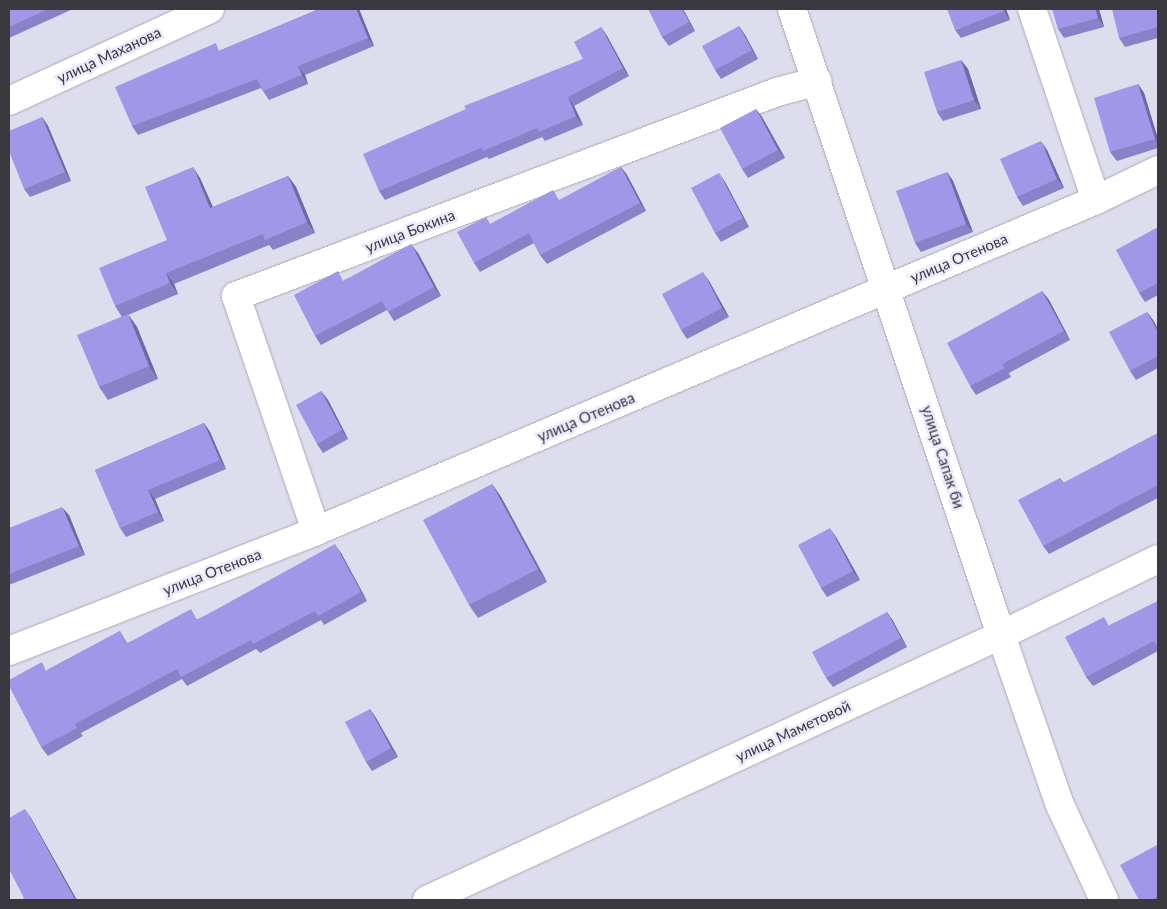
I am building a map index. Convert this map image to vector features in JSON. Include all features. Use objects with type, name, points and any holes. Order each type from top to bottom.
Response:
[{"type":"street","name":"улица Маханова","points":[[9,101],[210,9]]},
{"type":"street","name":"улица Сапак би","points":[[792,9],[888,288],[1001,635],[1060,805],[1104,900]]},
{"type":"street","points":[[1032,9],[1096,200]]},
{"type":"street","name":"улица Бокина","points":[[316,531],[236,296],[777,92],[818,81]]},
{"type":"street","name":"улица Отенова","points":[[9,651],[316,531],[1096,200],[1158,170]]},
{"type":"street","name":"улица Маметовой","points":[[427,900],[1001,635],[1158,559]]},
{"type":"building","points":[[9,9],[48,9],[9,27]]},
{"type":"building","points":[[319,9],[356,9],[368,38],[298,66],[302,75],[263,91],[257,79],[132,126],[115,87],[216,43],[219,51]]},
{"type":"building","points":[[648,9],[682,9],[689,22],[662,37]]},
{"type":"building","points":[[947,9],[1003,9],[1004,11],[955,30]]},
{"type":"building","points":[[1052,9],[1095,9],[1098,18],[1058,29]]},
{"type":"building","points":[[1112,9],[1158,9],[1158,27],[1119,38]]},
{"type":"building","points":[[739,26],[752,50],[715,70],[702,46]]},
{"type":"building","points":[[601,27],[623,68],[568,97],[576,116],[539,132],[537,128],[483,151],[481,148],[379,191],[363,154],[466,109],[464,106],[583,59],[574,42]]},
{"type":"building","points":[[961,60],[974,100],[937,112],[924,72]]},
{"type":"building","points":[[1138,84],[1155,139],[1110,152],[1094,98]]},
{"type":"building","points":[[756,109],[778,150],[742,169],[720,128]]},
{"type":"building","points":[[42,117],[65,172],[24,189],[9,151],[9,131]]},
{"type":"building","points":[[1041,141],[1057,179],[1017,197],[1000,159]]},
{"type":"building","points":[[193,167],[210,208],[288,176],[307,222],[265,240],[263,234],[166,273],[170,283],[115,306],[99,268],[167,240],[145,187]]},
{"type":"building","points":[[621,167],[640,203],[540,255],[529,233],[474,263],[457,232],[486,217],[490,224],[553,190],[559,200]]},
{"type":"building","points":[[947,172],[966,224],[915,243],[896,191]]},
{"type":"building","points":[[719,173],[743,218],[715,233],[691,188]]},
{"type":"building","points":[[1158,227],[1158,283],[1139,293],[1116,250]]},
{"type":"building","points":[[411,244],[434,287],[388,312],[382,301],[315,336],[294,295],[338,271],[343,281]]},
{"type":"building","points":[[703,272],[722,308],[681,330],[662,294]]},
{"type":"building","points":[[1042,291],[1064,331],[1002,364],[1005,368],[970,386],[947,343]]},
{"type":"building","points":[[1147,312],[1158,332],[1158,356],[1130,371],[1109,332]]},
{"type":"building","points":[[128,314],[149,366],[99,387],[77,335]]},
{"type":"building","points":[[321,391],[342,430],[317,444],[296,405]]},
{"type":"building","points":[[204,423],[220,460],[148,490],[158,512],[120,528],[95,470]]},
{"type":"building","points":[[1158,433],[1158,485],[1043,546],[1018,500],[1060,478],[1063,483]]},
{"type":"building","points":[[492,484],[538,569],[469,605],[423,520]]},
{"type":"building","points":[[62,507],[79,546],[9,574],[9,528]]},
{"type":"building","points":[[830,528],[853,571],[821,588],[798,545]]},
{"type":"building","points":[[335,544],[361,592],[318,616],[315,611],[253,644],[251,640],[181,677],[177,669],[75,724],[77,728],[41,747],[9,686],[9,680],[42,662],[46,671],[120,631],[126,644],[191,609],[197,620]]},
{"type":"building","points":[[1158,601],[1158,648],[1154,641],[1086,677],[1065,637],[1104,617],[1109,626]]},
{"type":"building","points":[[887,612],[901,638],[826,678],[812,652]]},
{"type":"building","points":[[370,709],[391,748],[366,762],[345,722]]},
{"type":"building","points":[[25,809],[75,900],[22,900],[24,898],[9,869],[9,818]]},
{"type":"building","points":[[1157,845],[1158,896],[1151,900],[1139,900],[1120,865]]}]
